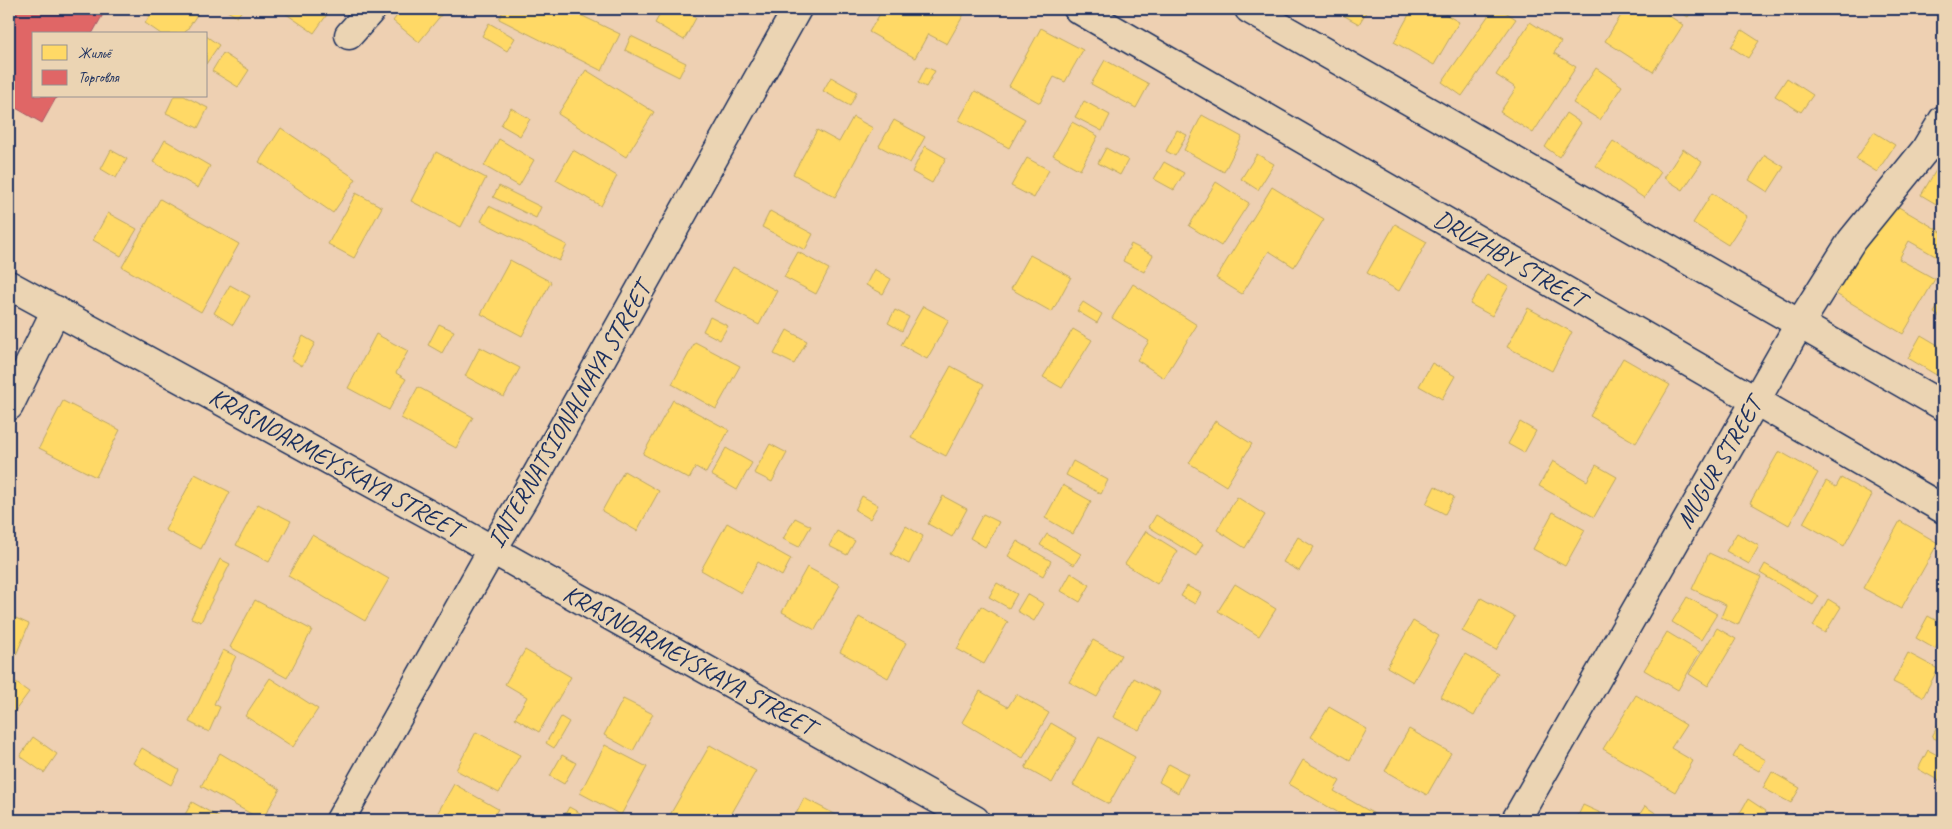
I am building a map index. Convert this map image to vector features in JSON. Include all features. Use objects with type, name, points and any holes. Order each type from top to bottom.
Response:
[{"type":"street","points":[[349,35],[372,9]]},
{"type":"street","name":"INTERNATSIONALNAYA STREET","points":[[340,820],[492,550],[527,493],[797,9]]},
{"type":"street","name":"DRUZHBY STREET","points":[[1078,9],[1943,509]]},
{"type":"street","points":[[1248,9],[1943,406]]},
{"type":"street","name":"MUGUR STREET","points":[[1516,820],[1800,323],[1852,240],[1925,150],[1943,120]]},
{"type":"street","name":"KRASNOARMEYSKAYA STREET","points":[[9,285],[492,550],[975,820]]},
{"type":"street","points":[[9,406],[56,310]]},
{"type":"building: Жильё","points":[[154,9],[201,9],[185,32],[158,32],[145,23]]},
{"type":"building: Жильё","points":[[224,9],[243,9],[237,17]]},
{"type":"building: Жильё","points":[[279,9],[331,9],[314,33]]},
{"type":"building: Жильё","points":[[402,9],[446,9],[419,42],[393,21]]},
{"type":"building: Жильё","points":[[504,9],[568,9],[620,34],[602,71],[499,19]]},
{"type":"building: Жильё","points":[[663,9],[680,9],[696,18],[684,40],[655,23]]},
{"type":"building: Жильё","points":[[883,9],[967,9],[947,44],[928,34],[915,58],[869,32]]},
{"type":"building: Жильё","points":[[1332,9],[1368,9],[1359,24]]},
{"type":"building: Жильё","points":[[1412,9],[1436,9],[1459,22],[1434,65],[1394,42]]},
{"type":"building: Жильё","points":[[1493,9],[1501,9],[1516,19],[1462,96],[1442,82]]},
{"type":"building: Жильё","points":[[1625,9],[1659,9],[1683,25],[1653,72],[1605,41]]},
{"type":"building: Жильё","points":[[1675,9],[1694,9],[1688,17]]},
{"type":"building: Жильё","points":[[1530,22],[1561,42],[1554,53],[1576,67],[1533,133],[1500,112],[1516,88],[1496,75]]},
{"type":"building: Жильё","points":[[489,23],[515,38],[507,51],[482,36]]},
{"type":"building: Жильё","points":[[1041,28],[1083,50],[1065,82],[1054,77],[1040,103],[1009,86]]},
{"type":"building: Жильё","points":[[1742,30],[1759,41],[1748,58],[1731,47]]},
{"type":"building: Жильё","points":[[631,36],[686,63],[679,77],[625,50]]},
{"type":"building: Жильё","points":[[208,37],[219,45],[208,61]]},
{"type":"building: Жильё","points":[[223,53],[249,70],[238,87],[212,71]]},
{"type":"building: Жильё","points":[[1105,60],[1149,84],[1136,108],[1091,84]]},
{"type":"building: Жильё","points":[[926,67],[935,71],[926,87],[918,83]]},
{"type":"building: Жильё","points":[[1596,68],[1622,86],[1600,120],[1573,103]]},
{"type":"building: Жильё","points":[[586,70],[654,112],[626,157],[558,114]]},
{"type":"building: Жильё","points":[[831,77],[857,92],[850,106],[823,91]]},
{"type":"building: Жильё","points":[[1787,78],[1813,95],[1801,112],[1775,96]]},
{"type":"building: Жильё","points":[[975,91],[1025,119],[1009,148],[959,120]]},
{"type":"building: Жильё","points":[[173,98],[188,98],[208,108],[198,128],[166,113]]},
{"type":"building: Жильё","points":[[1084,101],[1110,115],[1102,131],[1075,117]]},
{"type":"building: Жильё","points":[[511,108],[530,119],[520,136],[501,125]]},
{"type":"building: Жильё","points":[[1566,113],[1581,123],[1559,157],[1545,147]]},
{"type":"building: Жильё","points":[[1202,115],[1242,137],[1224,172],[1184,150]]},
{"type":"building: Жильё","points":[[853,117],[873,128],[835,197],[793,174],[817,130],[839,142]]},
{"type":"building: Жильё","points":[[894,120],[925,137],[910,163],[879,146]]},
{"type":"building: Жильё","points":[[1072,122],[1098,136],[1080,170],[1053,155]]},
{"type":"building: Жильё","points":[[281,128],[356,179],[333,213],[259,162]]},
{"type":"building: Жильё","points":[[1177,130],[1187,135],[1175,156],[1166,151]]},
{"type":"building: Жильё","points":[[1874,132],[1895,145],[1877,172],[1856,159]]},
{"type":"building: Жильё","points":[[499,139],[534,160],[519,186],[484,166]]},
{"type":"building: Жильё","points":[[165,140],[210,166],[198,188],[153,162]]},
{"type":"building: Жильё","points":[[1613,141],[1661,172],[1644,198],[1596,166]]},
{"type":"building: Жильё","points":[[925,146],[946,158],[932,183],[912,172]]},
{"type":"building: Жильё","points":[[1106,148],[1128,160],[1120,175],[1098,163]]},
{"type":"building: Жильё","points":[[1683,149],[1702,162],[1683,190],[1664,178]]},
{"type":"building: Жильё","points":[[111,150],[127,159],[116,178],[101,169]]},
{"type":"building: Жильё","points":[[573,150],[617,176],[601,206],[556,180]]},
{"type":"building: Жильё","points":[[436,152],[486,178],[461,227],[411,201]]},
{"type":"building: Жильё","points":[[1257,154],[1274,164],[1258,190],[1241,179]]},
{"type":"building: Жильё","points":[[1765,155],[1784,167],[1768,192],[1749,180]]},
{"type":"building: Жильё","points":[[1027,158],[1049,170],[1034,198],[1011,186]]},
{"type":"building: Жильё","points":[[1164,162],[1184,173],[1174,190],[1154,179]]},
{"type":"building: Жильё","points":[[1938,167],[1943,170],[1943,208],[1921,195]]},
{"type":"building: Жильё","points":[[1216,182],[1249,203],[1221,246],[1189,226]]},
{"type":"building: Жильё","points":[[499,186],[541,207],[536,218],[493,197]]},
{"type":"building: Жильё","points":[[1272,187],[1324,219],[1294,267],[1269,251],[1242,294],[1216,278]]},
{"type":"building: Жильё","points":[[356,193],[382,207],[354,258],[328,244]]},
{"type":"building: Жильё","points":[[1712,193],[1747,216],[1728,245],[1693,223]]},
{"type":"building: Жильё","points":[[160,199],[239,244],[201,312],[122,267]]},
{"type":"building: Жильё","points":[[1890,202],[1943,233],[1943,246],[1937,257],[1909,241],[1899,259],[1935,279],[1903,334],[1836,294]]},
{"type":"building: Жильё","points":[[489,206],[567,245],[559,261],[481,221]]},
{"type":"building: Жильё","points":[[770,211],[813,234],[805,250],[762,227]]},
{"type":"building: Жильё","points":[[108,213],[137,229],[121,256],[93,240]]},
{"type":"building: Жильё","points":[[1395,224],[1427,242],[1399,291],[1367,273]]},
{"type":"building: Жильё","points":[[1131,244],[1153,255],[1144,272],[1123,261]]},
{"type":"building: Жильё","points":[[798,252],[829,269],[816,294],[784,277]]},
{"type":"building: Жильё","points":[[1030,255],[1071,277],[1052,312],[1011,289]]},
{"type":"building: Жильё","points":[[510,260],[551,282],[522,336],[481,314]]},
{"type":"building: Жильё","points":[[733,267],[777,291],[759,325],[714,301]]},
{"type":"building: Жильё","points":[[874,269],[891,279],[883,294],[866,285]]},
{"type":"building: Жильё","points":[[1487,274],[1509,286],[1492,316],[1470,304]]},
{"type":"building: Жильё","points":[[1133,284],[1197,325],[1164,378],[1137,360],[1149,341],[1112,318]]},
{"type":"building: Жильё","points":[[230,285],[250,296],[233,325],[214,313]]},
{"type":"building: Жильё","points":[[1943,297],[1943,319],[1934,313]]},
{"type":"building: Жильё","points":[[1083,302],[1102,314],[1097,323],[1077,311]]},
{"type":"building: Жильё","points":[[923,306],[949,320],[927,359],[901,345]]},
{"type":"building: Жильё","points":[[1528,308],[1572,332],[1552,371],[1507,347]]},
{"type":"building: Жильё","points":[[895,310],[909,317],[902,331],[888,323]]},
{"type":"building: Жильё","points":[[710,317],[728,326],[720,340],[703,331]]},
{"type":"building: Жильё","points":[[439,324],[454,331],[442,353],[428,345]]},
{"type":"building: Жильё","points":[[1073,329],[1092,340],[1062,388],[1043,377]]},
{"type":"building: Жильё","points":[[787,330],[807,341],[794,364],[774,354]]},
{"type":"building: Жильё","points":[[376,334],[408,351],[396,373],[406,379],[389,410],[348,388]]},
{"type":"building: Жильё","points":[[1921,335],[1943,348],[1943,379],[1908,358]]},
{"type":"building: Жильё","points":[[303,336],[315,343],[302,366],[291,359]]},
{"type":"building: Жильё","points":[[695,342],[740,366],[716,409],[672,384]]},
{"type":"building: Жильё","points":[[480,347],[520,368],[504,397],[465,376]]},
{"type":"building: Жильё","points":[[1623,358],[1670,385],[1636,443],[1590,416]]},
{"type":"building: Жильё","points":[[1432,363],[1455,376],[1442,399],[1419,386]]},
{"type":"building: Жильё","points":[[951,366],[984,384],[946,456],[911,438]]},
{"type":"building: Жильё","points":[[418,387],[473,417],[456,448],[401,418]]},
{"type":"building: Жильё","points":[[673,400],[729,430],[706,473],[696,467],[689,479],[643,454]]},
{"type":"building: Жильё","points":[[63,401],[120,430],[96,477],[39,448]]},
{"type":"building: Жильё","points":[[1215,421],[1252,444],[1226,486],[1189,463]]},
{"type":"building: Жильё","points":[[1520,422],[1536,431],[1524,453],[1508,444]]},
{"type":"building: Жильё","points":[[770,444],[787,453],[772,482],[754,473]]},
{"type":"building: Жильё","points":[[726,448],[752,463],[737,490],[711,475]]},
{"type":"building: Жильё","points":[[1779,451],[1818,473],[1789,525],[1750,503]]},
{"type":"building: Жильё","points":[[1073,461],[1108,480],[1101,494],[1066,475]]},
{"type":"building: Жильё","points":[[1553,461],[1587,481],[1596,465],[1617,477],[1594,517],[1539,486]]},
{"type":"building: Жильё","points":[[624,471],[659,491],[637,531],[602,511]]},
{"type":"building: Жильё","points":[[195,474],[230,492],[201,549],[165,530]]},
{"type":"building: Жильё","points":[[1841,478],[1872,495],[1844,546],[1803,523],[1826,481],[1836,487]]},
{"type":"building: Жильё","points":[[1063,485],[1091,501],[1073,534],[1045,518]]},
{"type":"building: Жильё","points":[[1435,486],[1454,497],[1445,514],[1426,504]]},
{"type":"building: Жильё","points":[[862,496],[878,505],[870,519],[855,510]]},
{"type":"building: Жильё","points":[[943,496],[967,509],[952,537],[928,524]]},
{"type":"building: Жильё","points":[[1237,497],[1265,515],[1245,548],[1217,530]]},
{"type":"building: Жильё","points":[[258,504],[291,521],[269,562],[236,545]]},
{"type":"building: Жильё","points":[[1553,512],[1585,530],[1565,566],[1533,549]]},
{"type":"building: Жильё","points":[[983,514],[999,522],[985,547],[970,538]]},
{"type":"building: Жильё","points":[[1156,515],[1203,544],[1196,556],[1149,527]]},
{"type":"building: Жильё","points":[[795,518],[811,526],[799,547],[783,539]]},
{"type":"building: Жильё","points":[[1900,521],[1938,543],[1901,609],[1863,588]]},
{"type":"building: Жильё","points":[[727,523],[791,559],[782,576],[758,562],[741,593],[701,570]]},
{"type":"building: Жильё","points":[[906,526],[923,536],[909,564],[891,554]]},
{"type":"building: Жильё","points":[[837,531],[855,541],[847,555],[829,546]]},
{"type":"building: Жильё","points":[[1146,531],[1178,551],[1157,584],[1125,564]]},
{"type":"building: Жильё","points":[[1737,533],[1759,546],[1749,564],[1726,551]]},
{"type":"building: Жильё","points":[[1047,534],[1081,554],[1074,565],[1040,545]]},
{"type":"building: Жильё","points":[[312,535],[389,579],[365,621],[288,576]]},
{"type":"building: Жильё","points":[[1298,537],[1314,547],[1299,571],[1283,562]]},
{"type":"building: Жильё","points":[[1017,541],[1051,561],[1043,576],[1008,556]]},
{"type":"building: Жильё","points":[[1709,553],[1761,577],[1738,625],[1721,617],[1726,605],[1692,589]]},
{"type":"building: Жильё","points":[[220,559],[230,564],[201,622],[191,618]]},
{"type":"building: Жильё","points":[[1765,564],[1819,596],[1813,605],[1760,573]]},
{"type":"building: Жильё","points":[[807,567],[840,585],[815,630],[782,612]]},
{"type":"building: Жильё","points":[[1071,573],[1090,585],[1080,602],[1061,591]]},
{"type":"building: Жильё","points":[[997,583],[1017,594],[1009,608],[989,597]]},
{"type":"building: Жильё","points":[[1943,583],[1943,598],[1937,594]]},
{"type":"building: Жильё","points":[[1235,584],[1276,609],[1259,636],[1218,611]]},
{"type":"building: Жильё","points":[[1187,586],[1201,593],[1195,604],[1181,596]]},
{"type":"building: Жильё","points":[[1027,594],[1044,604],[1034,621],[1017,611]]},
{"type":"building: Жильё","points":[[1687,597],[1717,614],[1701,640],[1672,622]]},
{"type":"building: Жильё","points":[[1481,598],[1515,617],[1496,650],[1462,631]]},
{"type":"building: Жильё","points":[[1828,599],[1841,607],[1825,633],[1813,626]]},
{"type":"building: Жильё","points":[[255,600],[312,630],[287,678],[230,647]]},
{"type":"building: Жильё","points":[[981,606],[1008,622],[984,664],[957,649]]},
{"type":"building: Жильё","points":[[9,615],[29,624],[13,662],[9,660]]},
{"type":"building: Жильё","points":[[1928,616],[1943,624],[1943,634],[1935,649],[1916,638]]},
{"type":"building: Жильё","points":[[859,617],[906,643],[888,678],[840,652]]},
{"type":"building: Жильё","points":[[1413,621],[1439,636],[1413,682],[1387,667]]},
{"type":"building: Жильё","points":[[1717,628],[1736,639],[1708,686],[1689,674]]},
{"type":"building: Жильё","points":[[1667,632],[1700,652],[1678,690],[1644,670]]},
{"type":"building: Жильё","points":[[1093,640],[1121,655],[1097,697],[1069,682]]},
{"type":"building: Жильё","points":[[223,650],[236,656],[214,704],[220,707],[209,732],[189,722]]},
{"type":"building: Жильё","points":[[525,650],[571,677],[539,732],[515,718],[527,697],[505,684]]},
{"type":"building: Жильё","points":[[1908,653],[1938,669],[1923,697],[1893,682]]},
{"type":"building: Жильё","points":[[1465,654],[1498,673],[1474,716],[1441,697]]},
{"type":"building: Жильё","points":[[270,678],[318,709],[293,747],[245,716]]},
{"type":"building: Жильё","points":[[1134,678],[1160,692],[1139,730],[1113,717]]},
{"type":"building: Жильё","points":[[12,680],[29,692],[9,719],[9,684]]},
{"type":"building: Жильё","points":[[980,691],[1008,707],[1016,694],[1049,713],[1023,758],[962,722]]},
{"type":"building: Жильё","points":[[1636,695],[1686,725],[1671,748],[1693,761],[1675,792],[1603,749]]},
{"type":"building: Жильё","points":[[623,699],[653,714],[633,751],[604,735]]},
{"type":"building: Жильё","points":[[1329,707],[1367,729],[1350,760],[1311,737]]},
{"type":"building: Жильё","points":[[1943,715],[1943,743],[1932,737]]},
{"type":"building: Жильё","points":[[561,717],[569,722],[554,748],[546,743]]},
{"type":"building: Жильё","points":[[1051,723],[1077,738],[1052,783],[1025,768]]},
{"type":"building: Жильё","points":[[1409,729],[1451,753],[1427,795],[1385,771]]},
{"type":"building: Жильё","points":[[476,732],[520,755],[499,793],[456,770]]},
{"type":"building: Жильё","points":[[33,737],[57,754],[44,773],[20,756]]},
{"type":"building: Жильё","points":[[1099,737],[1135,757],[1109,804],[1073,785]]},
{"type":"building: Жильё","points":[[605,745],[647,767],[621,815],[580,793]]},
{"type":"building: Жильё","points":[[710,745],[756,771],[728,820],[667,820]]},
{"type":"building: Жильё","points":[[1740,745],[1766,760],[1759,771],[1733,757]]},
{"type":"building: Жильё","points":[[142,748],[179,770],[171,785],[133,763]]},
{"type":"building: Жильё","points":[[1928,750],[1943,758],[1943,783],[1918,769]]},
{"type":"building: Жильё","points":[[220,753],[280,789],[262,820],[201,786]]},
{"type":"building: Жильё","points":[[562,755],[576,763],[564,784],[550,776]]},
{"type":"building: Жильё","points":[[1303,760],[1340,781],[1334,791],[1383,819],[1351,820],[1289,784]]},
{"type":"building: Жильё","points":[[1169,764],[1188,774],[1178,793],[1159,782]]},
{"type":"building: Жильё","points":[[1772,772],[1800,788],[1791,803],[1763,788]]},
{"type":"building: Жильё","points":[[454,784],[498,809],[491,820],[448,820],[437,814]]},
{"type":"building: Жильё","points":[[804,798],[846,820],[793,820]]},
{"type":"building: Жильё","points":[[1748,799],[1766,811],[1761,820],[1736,820]]},
{"type":"building: Жильё","points":[[192,802],[224,820],[182,820]]},
{"type":"building: Жильё","points":[[1583,805],[1616,820],[1576,820]]},
{"type":"building: Жильё","points":[[1645,806],[1666,820],[1636,820]]},
{"type":"building: Жильё","points":[[569,807],[591,819],[591,820],[562,820]]},
{"type":"building: Жильё","points":[[9,814],[19,820],[9,820]]},
{"type":"building: Жильё","points":[[1204,815],[1213,820],[1201,820]]},
{"type":"building: Торговля","points":[[9,9],[106,9],[93,32],[32,32],[32,98],[56,98],[42,123],[9,104]]}]
